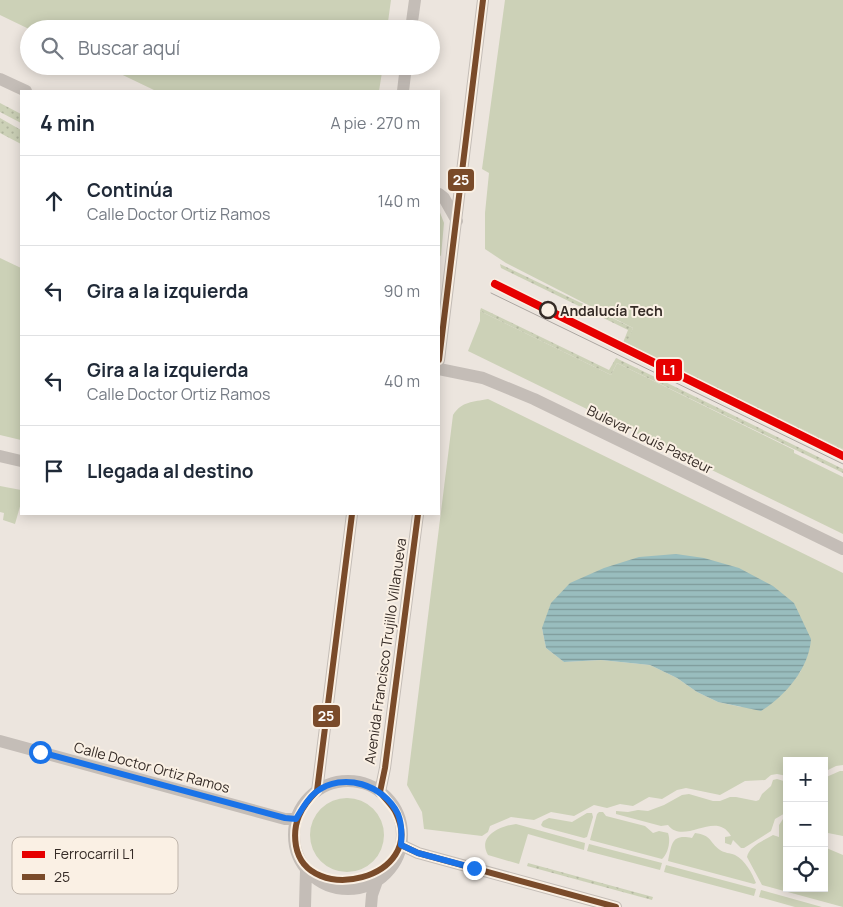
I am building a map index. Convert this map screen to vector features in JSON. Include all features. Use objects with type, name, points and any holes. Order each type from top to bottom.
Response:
[{"type":"street","points":[[412,20],[415,0]]},
{"type":"street","points":[[440,343],[442,309],[457,221],[483,0]]},
{"type":"street","points":[[403,90],[405,75]]},
{"type":"street","points":[[0,79],[24,90]]},
{"type":"street","points":[[440,195],[444,198],[457,221]]},
{"type":"street","name":"Bulevar Louis Pasteur","points":[[440,369],[483,378],[534,399],[843,549]]},
{"type":"street","points":[[0,456],[20,462]]},
{"type":"street","points":[[317,791],[352,515]]},
{"type":"street","name":"Avenida Francisco Trujillo Villanueva","points":[[380,792],[385,768],[418,515]]},
{"type":"street","name":"Calle Doctor Ortiz Ramos","points":[[0,741],[285,818],[296,819]]},
{"type":"street","points":[[349,781],[365,784],[380,792],[390,802],[398,815],[402,830],[401,845],[396,859],[388,871],[377,881],[363,887],[347,889],[332,887],[318,880],[306,870],[297,854],[294,837],[296,819],[304,803],[317,791],[332,784],[349,781]]},
{"type":"street","points":[[401,845],[418,853],[616,907]]},
{"type":"street","points":[[305,907],[306,870]]},
{"type":"street","points":[[371,907],[372,894],[377,881]]},
{"type":"green space","points":[[0,0],[391,0],[388,20],[20,20],[20,25],[0,15]]},
{"type":"green space","points":[[505,0],[843,0],[843,449],[626,343],[633,328],[506,263],[485,249],[485,213],[489,173],[482,169]]},
{"type":"green space","points":[[123,75],[382,75],[379,90],[154,90]]},
{"type":"green space","points":[[0,103],[20,113],[20,122],[0,112]]},
{"type":"green space","points":[[0,118],[20,129],[20,143],[0,133]]},
{"type":"green space","points":[[440,213],[444,223],[440,256]]},
{"type":"green space","points":[[0,258],[20,268],[20,440],[0,435]]},
{"type":"green space","points":[[500,264],[633,328],[627,343],[843,449],[843,452],[622,345],[628,330],[501,268]]},
{"type":"green space","points":[[481,308],[609,370],[616,358],[843,469],[843,473],[617,363],[611,375],[480,311]]},
{"type":"green space","points":[[480,311],[611,375],[617,363],[794,450],[794,453],[843,477],[843,534],[468,351],[480,321]]},
{"type":"green space","points":[[488,399],[843,573],[843,765],[828,770],[828,757],[783,757],[783,775],[777,774],[771,775],[765,780],[745,781],[720,795],[686,788],[677,790],[662,799],[649,797],[633,806],[620,804],[607,808],[594,805],[574,816],[551,812],[534,820],[511,817],[490,826],[488,832],[482,836],[424,829],[422,812],[407,785],[453,415],[460,407]],"holes":[[[542,628],[801,671],[788,686],[741,707],[718,702],[650,665],[601,660],[564,662],[546,648]]]},
{"type":"green space","points":[[0,486],[20,490],[20,506],[15,524],[3,520],[4,513],[0,512]]},
{"type":"green space","points":[[843,771],[843,836],[828,833],[828,776]]},
{"type":"green space","points":[[773,780],[783,781],[783,814],[775,819],[771,831],[744,848],[741,848],[733,840],[731,845],[725,843],[725,837],[731,836],[725,829],[717,826],[682,832],[668,825],[661,826],[616,814],[616,811],[648,811],[682,795],[689,794],[713,801],[736,797],[756,801],[771,786]]},
{"type":"green space","points":[[340,798],[354,798],[368,804],[378,814],[384,828],[382,849],[368,866],[354,872],[340,872],[326,866],[316,856],[310,842],[310,828],[316,814],[326,804]]},
{"type":"green space","points":[[599,812],[603,812],[606,816],[645,826],[653,833],[659,831],[668,833],[669,843],[664,857],[662,859],[590,840]]},
{"type":"green space","points":[[587,813],[592,813],[593,817],[587,837],[584,838],[541,825],[543,821],[549,818],[572,822]]},
{"type":"green space","points":[[783,819],[783,891],[762,885],[747,857],[748,853],[757,844],[773,835],[779,837],[779,825]]},
{"type":"green space","points":[[516,824],[585,843],[584,850],[528,834],[519,864],[488,855],[485,842],[488,837],[503,827]]},
{"type":"green space","points":[[695,833],[705,835],[722,851],[739,857],[748,867],[756,883],[668,861],[670,850],[676,839],[692,838]]},
{"type":"green space","points":[[589,844],[662,863],[660,870],[587,851]]},
{"type":"green space","points":[[828,849],[843,855],[843,907],[788,892],[828,892]]},
{"type":"green space","points":[[528,863],[653,897],[652,900],[527,866]]},
{"type":"green space","points":[[666,865],[756,889],[754,896],[664,872]]},
{"type":"green space","points":[[761,890],[822,907],[795,907],[759,897]]},
{"type":"water","points":[[676,554],[704,558],[739,568],[773,586],[794,603],[811,639],[806,661],[787,690],[761,711],[718,702],[650,665],[601,660],[564,662],[546,648],[542,628],[551,603],[570,583],[604,568],[639,557]]},
{"type":"tram line","points":[[491,293],[843,464]]},
{"type":"rail line","name":"L1","points":[[495,284],[843,456]]},
{"type":"transit line","name":"25","points":[[440,352],[483,0]]},
{"type":"transit line","name":"25","points":[[352,515],[317,791],[302,809],[295,830],[296,846],[305,865],[321,876],[341,880],[362,877],[381,869],[395,855],[401,836],[396,813],[380,792],[385,768],[418,515]]},
{"type":"transit line","name":"25","points":[[401,845],[418,853],[616,907]]},
{"type":"place","name":"Andalucía Tech","points":[[548,310]]},
{"type":"route","points":[[40,752],[285,818],[296,819],[304,803],[317,791],[332,784],[349,781],[365,784],[380,792],[390,802],[398,815],[402,830],[401,845],[418,853],[474,868]]}]
